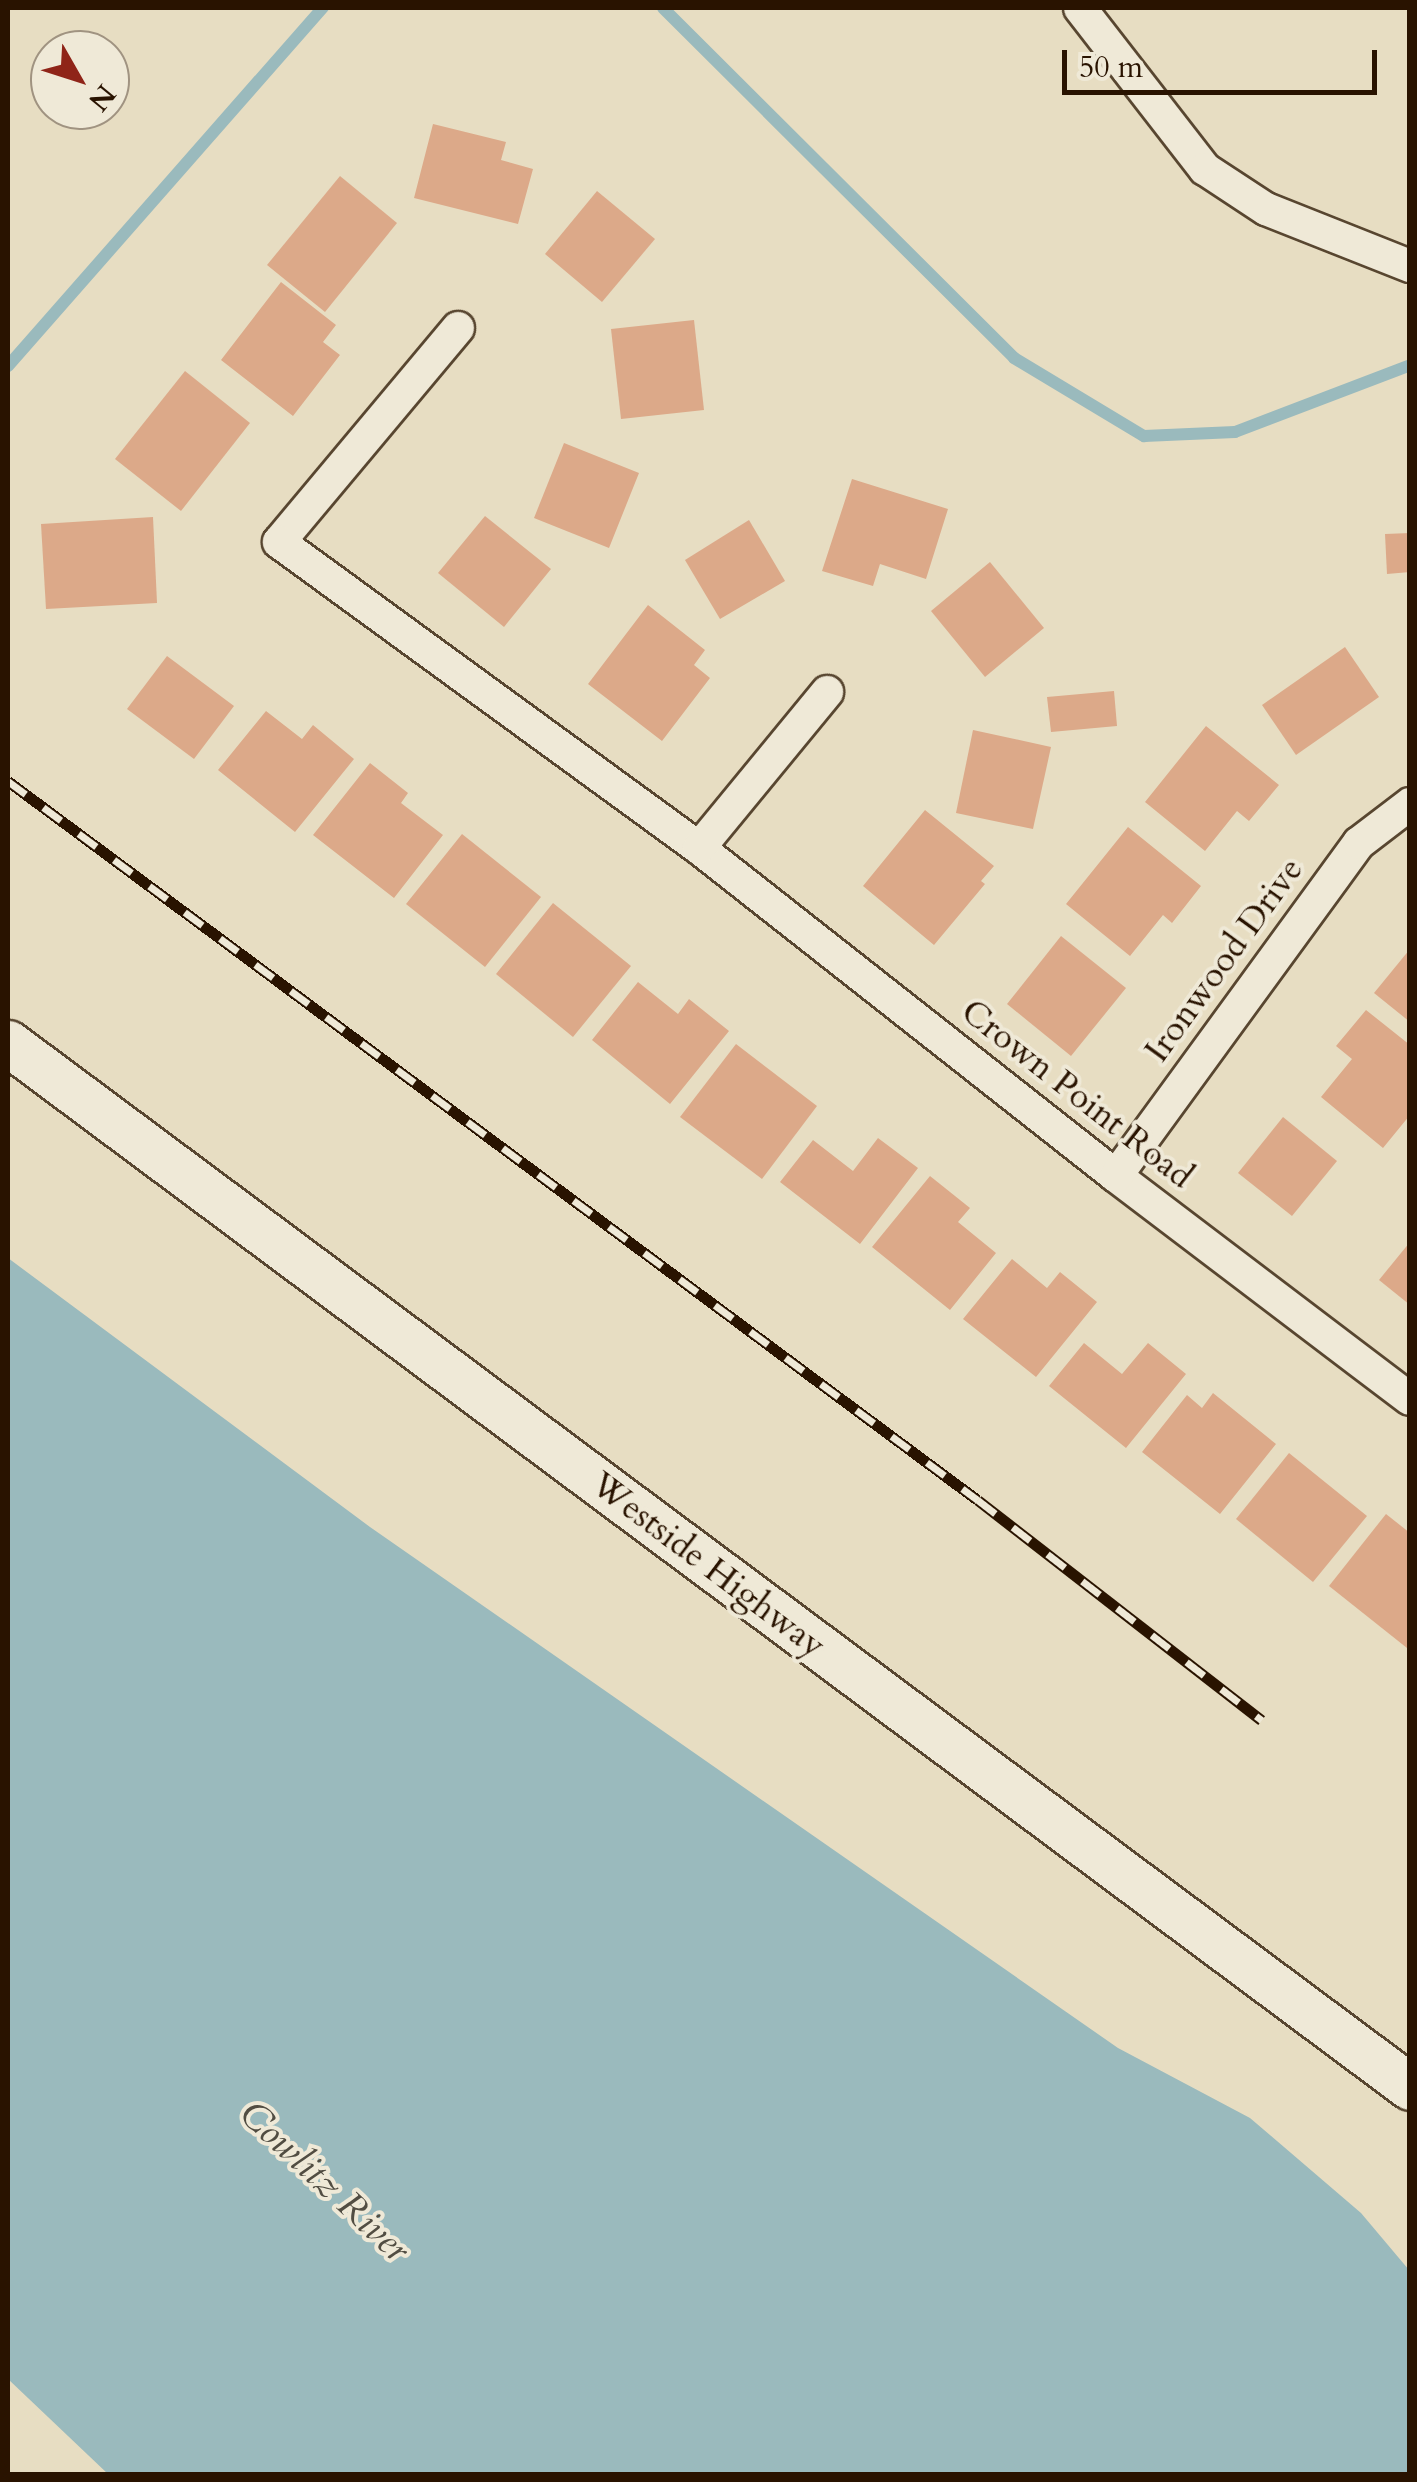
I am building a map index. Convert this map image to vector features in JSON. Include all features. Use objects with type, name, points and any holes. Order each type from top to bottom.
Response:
[{"type":"main road","name":"Westside Highway","points":[[8,1043],[1410,2087]]},
{"type":"street","points":[[1080,8],[1205,169],[1266,209],[1410,266]]},
{"type":"street","name":"Crown Point Road","points":[[458,328],[279,542],[699,848],[1116,1176],[1410,1399]]},
{"type":"street","points":[[699,848],[826,692]]},
{"type":"street","name":"Ironwood Drive","points":[[1116,1176],[1359,843],[1410,804]]},
{"type":"water","name":"Cowlitz River","points":[[8,1258],[370,1527],[1118,2048],[1250,2118],[1361,2213],[1409,2270],[1409,2474],[108,2474],[8,2379]]},
{"type":"building","points":[[433,124],[506,142],[501,160],[533,169],[518,224],[414,198]]},
{"type":"building","points":[[340,176],[397,223],[325,312],[267,265]]},
{"type":"building","points":[[597,191],[655,239],[602,302],[545,254]]},
{"type":"building","points":[[281,282],[336,325],[323,342],[340,355],[293,416],[221,360]]},
{"type":"building","points":[[694,320],[704,410],[621,419],[611,329]]},
{"type":"building","points":[[185,371],[250,423],[181,511],[115,459]]},
{"type":"building","points":[[564,443],[639,473],[609,548],[534,518]]},
{"type":"building","points":[[852,479],[948,509],[926,579],[880,564],[873,586],[822,571]]},
{"type":"building","points":[[485,516],[551,569],[504,627],[438,573]]},
{"type":"building","points":[[153,517],[157,603],[46,609],[41,524]]},
{"type":"building","points":[[749,520],[785,581],[720,619],[685,560]]},
{"type":"building","points":[[1410,533],[1410,572],[1387,574],[1385,534]]},
{"type":"building","points":[[990,562],[1044,628],[985,677],[931,611]]},
{"type":"building","points":[[648,605],[705,650],[694,665],[710,678],[662,741],[588,684]]},
{"type":"building","points":[[1345,647],[1379,697],[1296,755],[1262,705]]},
{"type":"building","points":[[167,656],[234,706],[194,759],[127,709]]},
{"type":"building","points":[[1114,691],[1117,726],[1051,732],[1047,697]]},
{"type":"building","points":[[266,711],[302,739],[313,725],[354,759],[295,832],[218,770]]},
{"type":"building","points":[[1206,726],[1279,785],[1249,821],[1237,811],[1205,851],[1145,802]]},
{"type":"building","points":[[973,730],[1051,747],[1033,829],[956,813]]},
{"type":"building","points":[[370,763],[408,793],[401,803],[443,835],[394,898],[313,835]]},
{"type":"building","points":[[925,810],[994,866],[981,881],[985,884],[934,945],[863,886]]},
{"type":"building","points":[[1128,827],[1201,886],[1172,923],[1163,915],[1130,956],[1066,904]]},
{"type":"building","points":[[462,834],[541,897],[485,967],[406,904]]},
{"type":"building","points":[[553,903],[631,966],[573,1037],[496,974]]},
{"type":"building","points":[[1061,936],[1126,988],[1071,1056],[1007,1004]]},
{"type":"building","points":[[1410,949],[1410,1022],[1374,993]]},
{"type":"building","points":[[638,982],[678,1014],[689,999],[729,1031],[670,1104],[592,1040]]},
{"type":"building","points":[[1366,1010],[1410,1045],[1410,1115],[1383,1148],[1321,1097],[1352,1059],[1336,1046]]},
{"type":"building","points":[[736,1044],[817,1106],[762,1179],[680,1117]]},
{"type":"building","points":[[1283,1117],[1337,1161],[1292,1216],[1238,1173]]},
{"type":"building","points":[[878,1138],[918,1168],[860,1244],[780,1182],[813,1140],[853,1171]]},
{"type":"building","points":[[930,1176],[970,1208],[958,1222],[996,1253],[950,1310],[872,1247]]},
{"type":"building","points":[[1410,1242],[1410,1305],[1379,1280]]},
{"type":"building","points":[[1012,1259],[1047,1288],[1060,1272],[1097,1302],[1036,1377],[963,1319]]},
{"type":"building","points":[[1084,1343],[1122,1374],[1148,1343],[1186,1374],[1126,1448],[1049,1386]]},
{"type":"building","points":[[1213,1393],[1276,1444],[1220,1514],[1142,1452],[1187,1395],[1202,1408]]},
{"type":"building","points":[[1289,1453],[1367,1516],[1313,1582],[1236,1519]]},
{"type":"building","points":[[1386,1514],[1410,1533],[1407,1648],[1329,1586]]},
{"type":"waterway","points":[[8,366],[323,8]]},
{"type":"waterway","points":[[663,8],[1014,358],[1144,436],[1235,432],[1410,365]]},
{"type":"railway","points":[[8,781],[978,1500],[1262,1720]]}]
